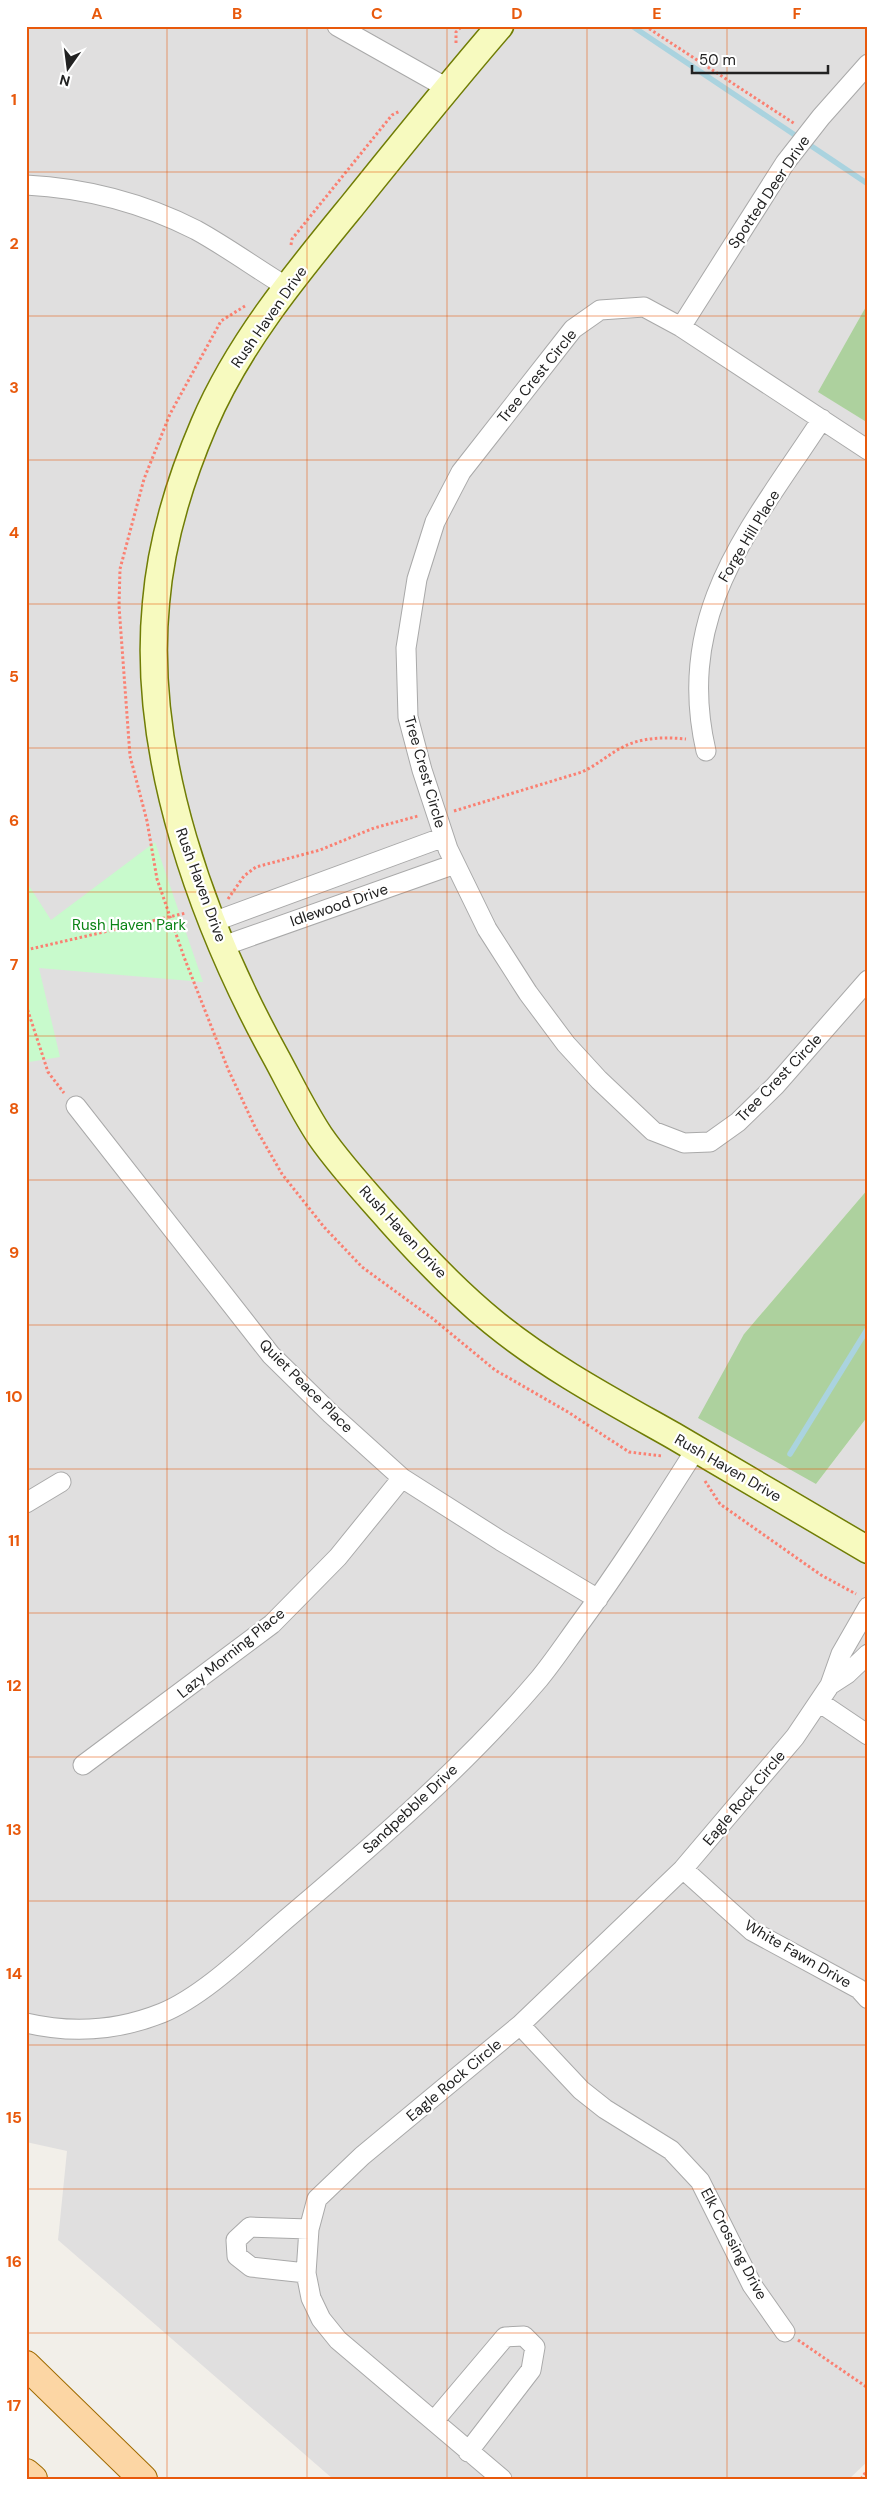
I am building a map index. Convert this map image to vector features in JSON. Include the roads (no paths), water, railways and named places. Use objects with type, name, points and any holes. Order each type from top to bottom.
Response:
[{"type":"main road","points":[[26,2365],[143,2479]]},
{"type":"main road","points":[[26,2473],[33,2479]]},
{"type":"street","points":[[338,26],[447,88]]},
{"type":"street","name":"Rush Haven Drive","points":[[500,26],[447,88],[287,287],[240,354],[205,420],[189,460],[169,528],[156,601],[155,672],[164,751],[182,836],[245,1002],[321,1136],[360,1187],[412,1244],[492,1321],[537,1355],[593,1390],[868,1550]]},
{"type":"street","name":"Spotted Deer Drive","points":[[682,328],[795,150],[868,64]]},
{"type":"street","points":[[26,185],[59,187],[107,196],[148,209],[196,231],[287,287]]},
{"type":"street","name":"Tree Crest Circle","points":[[868,450],[682,328],[644,308],[600,310],[573,329],[461,472],[435,522],[423,556],[411,611],[406,648],[408,717],[415,744],[444,836],[487,928],[528,994],[566,1044],[599,1080],[653,1131],[684,1143],[710,1142],[738,1122],[775,1086],[868,980]]},
{"type":"street","name":"Forge Hill Place","points":[[706,751],[698,685],[699,655],[712,605],[728,568],[744,538],[822,419]]},
{"type":"street","name":"Idlewood Drive","points":[[211,915],[444,836]]},
{"type":"street","name":"Idlewood Drive","points":[[223,946],[456,864]]},
{"type":"street","name":"Quiet Peace Place","points":[[76,1106],[271,1355],[331,1414],[402,1478],[501,1541],[598,1599]]},
{"type":"street","name":"Sandpebble Drive","points":[[26,2024],[73,2031],[110,2028],[164,2012],[202,1990],[344,1869],[478,1746],[540,1677],[598,1599],[696,1449]]},
{"type":"street","name":"Lazy Morning Place","points":[[83,1765],[272,1624],[338,1557],[402,1478]]},
{"type":"street","points":[[26,1503],[61,1482]]},
{"type":"street","name":"Eagle Rock Circle","points":[[502,2479],[338,2340],[321,2319],[311,2298],[306,2273],[310,2229],[317,2199],[362,2156],[520,2025],[684,1869],[776,1761],[819,1702],[830,1685],[841,1654],[868,1607]]},
{"type":"street","name":"Eagle Rock Circle","points":[[830,1685],[847,1674],[868,1654]]},
{"type":"street","points":[[819,1702],[868,1735]]},
{"type":"street","name":"White Fawn Drive","points":[[684,1869],[752,1931],[844,1980],[859,1989],[868,1999]]},
{"type":"street","name":"Elk Crossing Drive","points":[[520,2025],[581,2090],[605,2109],[671,2150],[700,2181],[752,2285],[785,2332]]},
{"type":"street","points":[[306,2273],[251,2267],[237,2256],[236,2240],[250,2227],[310,2229]]},
{"type":"street","points":[[434,2421],[505,2337],[524,2336],[535,2348],[531,2370],[468,2452]]},
{"type":"waterway","points":[[632,26],[868,184]]},
{"type":"waterway","points":[[790,1454],[868,1328]]},
{"type":"park label","name":"Rush Haven Park","points":[[129,925]]}]
